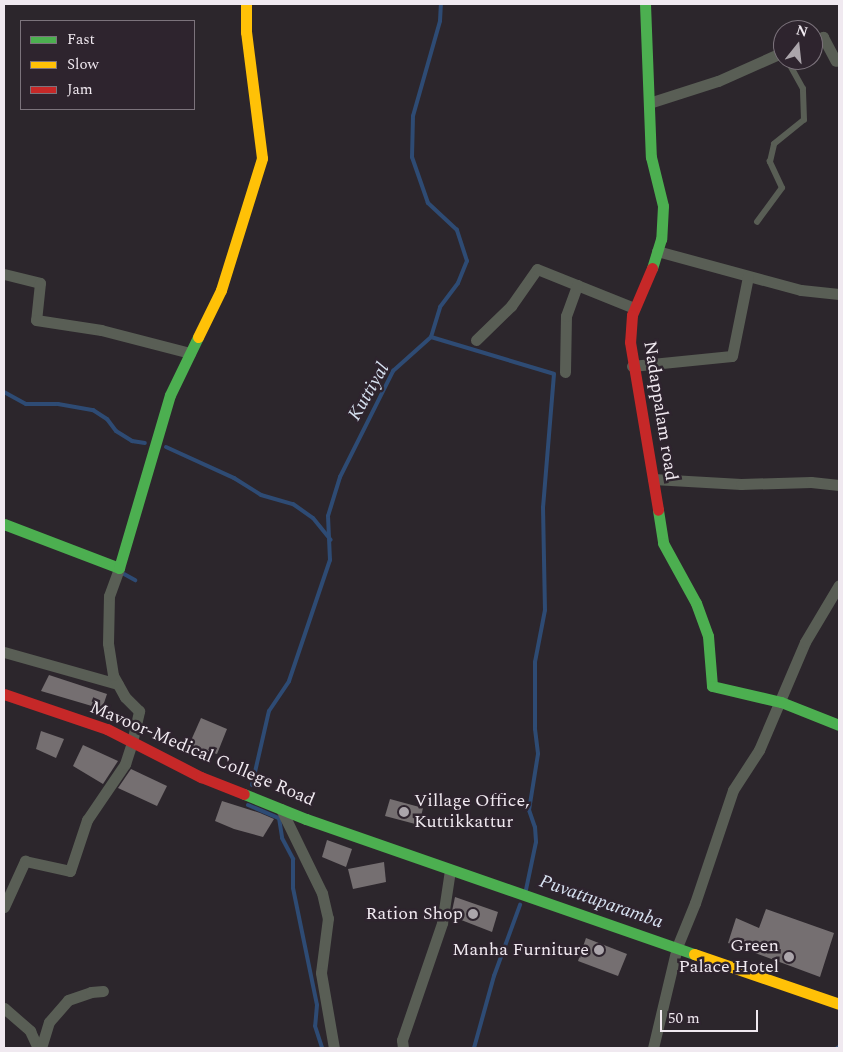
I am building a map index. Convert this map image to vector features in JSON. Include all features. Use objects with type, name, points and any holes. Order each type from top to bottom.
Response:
[{"type":"street","points":[[4,907],[25,861],[70,872],[86,820],[125,764],[139,720],[139,711],[125,698],[110,666],[107,618],[109,596],[170,396],[220,290],[262,158],[246,32],[246,4]]},
{"type":"street","name":"Nadappalam road","points":[[645,4],[651,157],[663,206],[657,251],[634,308],[630,342],[632,366],[663,543],[696,603],[708,636],[712,686],[781,702],[839,725]]},
{"type":"street","points":[[823,37],[836,61]]},
{"type":"street","points":[[649,103],[718,81],[773,56]]},
{"type":"street","points":[[657,251],[801,290],[839,294]]},
{"type":"street","points":[[476,340],[511,306],[537,269],[634,308]]},
{"type":"street","points":[[4,274],[40,282],[36,320],[100,330],[190,353]]},
{"type":"street","points":[[632,366],[732,356],[748,277]]},
{"type":"street","points":[[565,372],[566,316],[577,285]]},
{"type":"street","points":[[652,479],[741,484],[812,482],[839,485]]},
{"type":"street","points":[[4,524],[119,568]]},
{"type":"street","points":[[653,1048],[677,947],[696,902],[733,790],[759,750],[774,709],[781,702],[805,642],[839,585]]},
{"type":"street","points":[[4,652],[118,684]]},
{"type":"street","name":"Mavoor-Medical College Road","points":[[4,694],[107,729],[201,777],[281,809],[450,870],[839,1004]]},
{"type":"street","points":[[281,809],[322,892],[328,918],[321,973],[334,1048]]},
{"type":"street","points":[[403,1048],[402,1040],[442,923],[450,870]]},
{"type":"street","points":[[40,1048],[49,1022],[68,1000],[91,992],[103,992]]},
{"type":"street","points":[[4,1008],[30,1031],[40,1048]]},
{"type":"lane","points":[[757,222],[782,188],[770,162],[774,144],[804,120],[803,89],[793,70]]},
{"type":"building","points":[[49,675],[107,694],[102,709],[41,691]]},
{"type":"building","points":[[201,718],[227,729],[217,754],[189,745]]},
{"type":"building","points":[[41,731],[64,739],[56,758],[36,749]]},
{"type":"building","points":[[83,745],[118,761],[103,784],[73,766]]},
{"type":"building","points":[[131,769],[167,786],[157,806],[118,788]]},
{"type":"building","name":"Village Office, Kuttikkattur","points":[[390,799],[423,808],[419,825],[385,816]]},
{"type":"building","points":[[222,801],[274,819],[263,837],[234,829],[215,821]]},
{"type":"building","points":[[327,840],[352,849],[346,867],[322,857]]},
{"type":"building","points":[[384,862],[386,882],[353,889],[348,869]]},
{"type":"building","name":"Ration Shop","points":[[455,897],[498,912],[492,932],[451,916]]},
{"type":"building","points":[[766,909],[834,933],[820,977],[728,943],[736,918],[759,928]]},
{"type":"building","points":[[586,938],[627,954],[618,976],[578,961]]},
{"type":"waterway","name":"Kuttiyal","points":[[252,785],[269,711],[289,681],[330,560],[328,516],[340,477],[393,371],[431,337],[440,307],[458,283],[467,261],[457,230],[428,203],[412,157],[413,116],[440,21],[441,4]]},
{"type":"waterway","points":[[431,337],[554,374],[543,507],[545,610],[535,662],[535,729],[538,754],[529,810],[535,827],[536,842],[526,890]]},
{"type":"waterway","points":[[4,392],[26,404],[58,404],[93,410],[107,419],[116,431],[132,441],[145,443]]},
{"type":"waterway","points":[[166,447],[234,478],[261,495],[293,504],[313,518],[331,540]]},
{"type":"waterway","points":[[124,574],[135,580]]},
{"type":"waterway","points":[[248,805],[279,818],[282,838],[293,859],[293,888],[317,1005],[315,1026],[322,1048]]},
{"type":"waterway","name":"Puvattuparamba","points":[[474,1048],[494,976],[520,905]]},
{"type":"traffic: fast","points":[[645,4],[651,157],[663,206],[661,239],[652,268]]},
{"type":"traffic: fast","points":[[4,524],[119,568],[170,395],[198,337]]},
{"type":"traffic: fast","points":[[658,510],[663,543],[696,603],[708,636],[712,686],[781,702],[839,725]]},
{"type":"traffic: fast","points":[[244,794],[306,819],[694,954]]},
{"type":"traffic: slow","points":[[198,337],[221,290],[262,158],[246,32],[246,4]]},
{"type":"traffic: slow","points":[[694,954],[839,1004]]},
{"type":"traffic: jam","points":[[652,268],[632,315],[630,342],[658,510]]},
{"type":"traffic: jam","points":[[4,694],[107,729],[201,777],[244,794]]},
{"type":"place","name":"Village Office, Kuttikkattur","points":[[404,812]]},
{"type":"place","name":"Ration Shop","points":[[473,914]]},
{"type":"place","name":"Manha Furniture","points":[[599,950]]},
{"type":"place","name":"Green Palace Hotel","points":[[789,957]]}]
